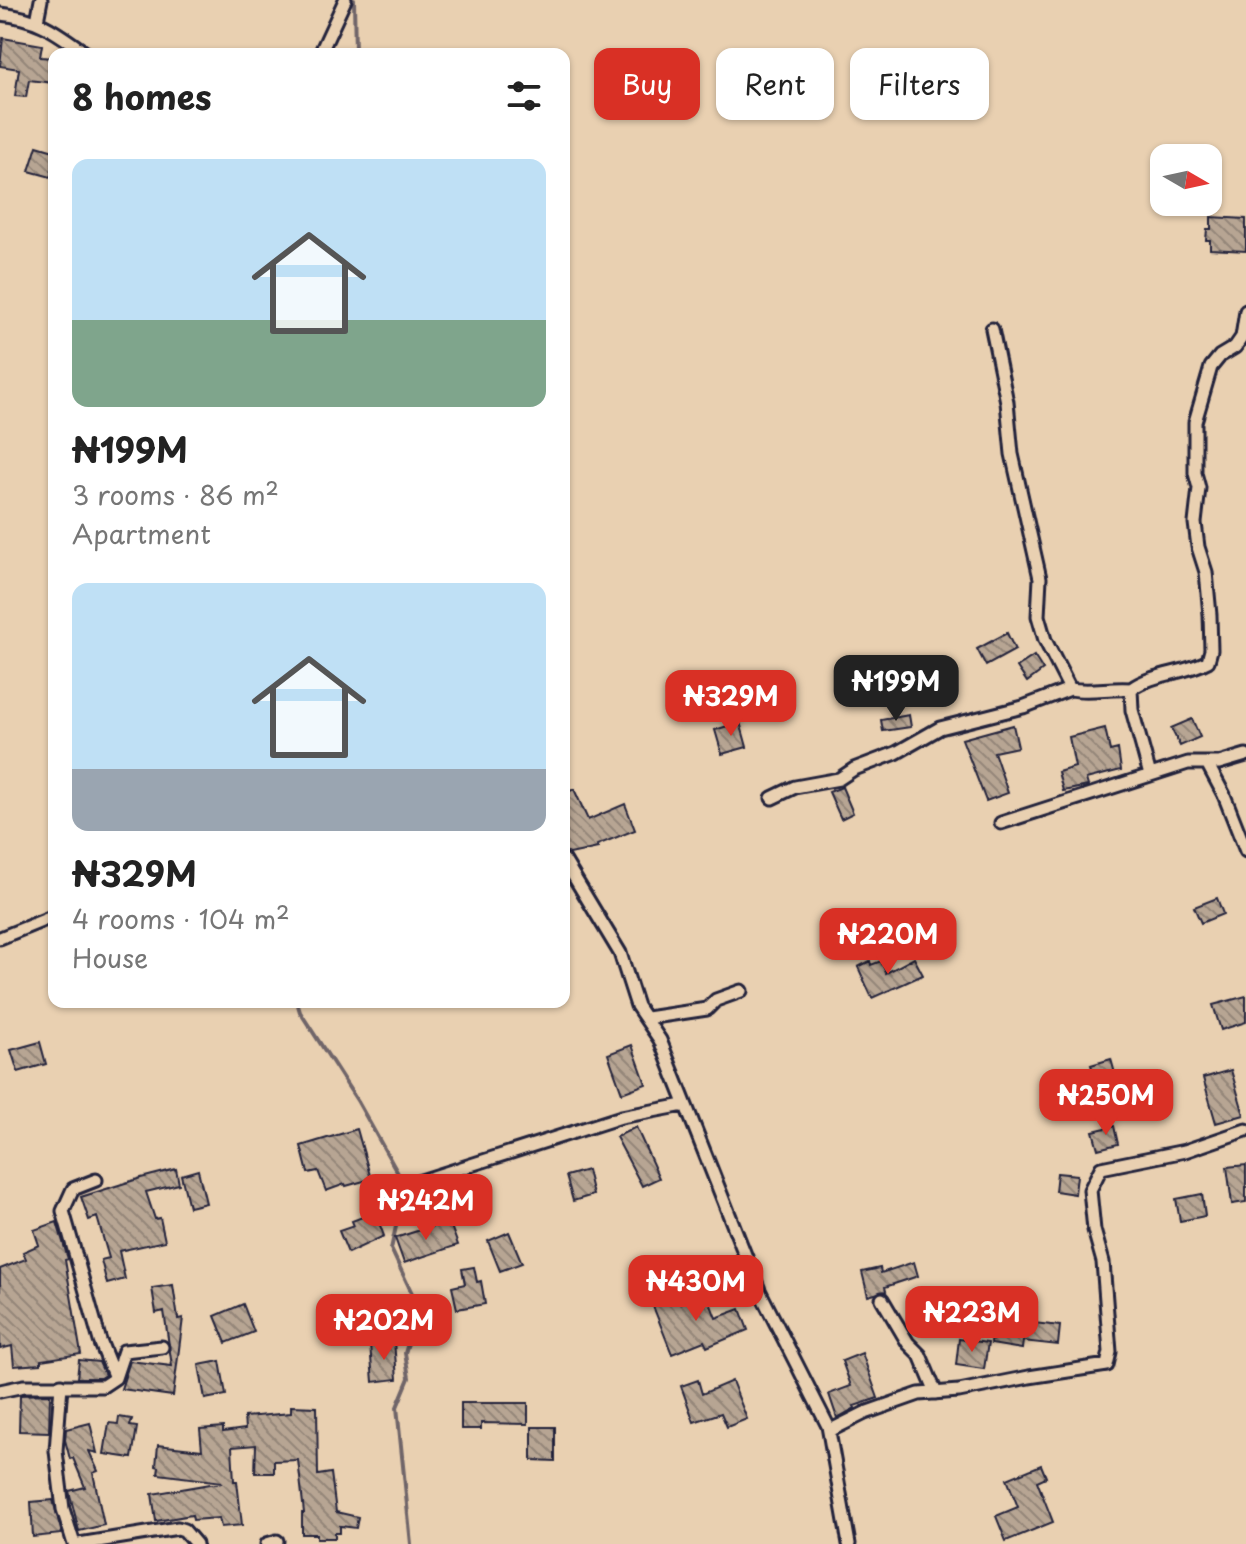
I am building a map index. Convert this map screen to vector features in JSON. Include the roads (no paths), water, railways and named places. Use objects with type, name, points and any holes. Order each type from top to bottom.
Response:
[{"type":"street","points":[[37,21],[41,0]]},
{"type":"street","points":[[323,48],[345,0]]},
{"type":"street","points":[[0,14],[51,27],[79,48]]},
{"type":"street","points":[[772,798],[795,787],[839,779],[854,769],[896,753],[940,728],[1023,707],[1070,689],[1083,692],[1115,687],[1131,689],[1141,682],[1195,668],[1208,661],[1211,650],[1206,572],[1195,523],[1199,488],[1195,473],[1195,422],[1211,367],[1242,337],[1246,311]]},
{"type":"street","points":[[992,329],[1007,402],[1012,454],[1040,578],[1038,616],[1045,640],[1070,689]]},
{"type":"street","points":[[1131,689],[1132,710],[1150,775]]},
{"type":"street","points":[[1001,823],[1188,763],[1219,763],[1246,755]]},
{"type":"street","points":[[1207,763],[1224,795],[1246,851]]},
{"type":"street","points":[[570,870],[620,953],[634,998],[660,1040],[759,1290],[829,1431],[849,1544]]},
{"type":"street","points":[[0,938],[48,918]]},
{"type":"street","points":[[647,1018],[707,1009],[716,1000],[741,991]]},
{"type":"street","points":[[405,1186],[621,1117],[684,1105]]},
{"type":"street","points":[[829,1431],[919,1394],[959,1391],[1107,1365],[1110,1352],[1103,1262],[1094,1230],[1090,1190],[1101,1168],[1185,1151],[1246,1130]]},
{"type":"street","points":[[96,1180],[73,1189],[63,1211],[100,1341],[115,1378]]},
{"type":"street","points":[[882,1299],[908,1343],[920,1355],[936,1393]]},
{"type":"street","points":[[0,1391],[24,1386],[103,1386],[115,1378],[124,1351],[162,1347]]},
{"type":"street","points":[[61,1385],[56,1451],[63,1509],[76,1544],[178,1528],[184,1530],[196,1544]]},
{"type":"waterway","points":[[354,0],[355,48]]},
{"type":"waterway","points":[[299,1008],[358,1102],[405,1186],[391,1249],[419,1308],[405,1353],[409,1378],[397,1407],[411,1544]]}]
